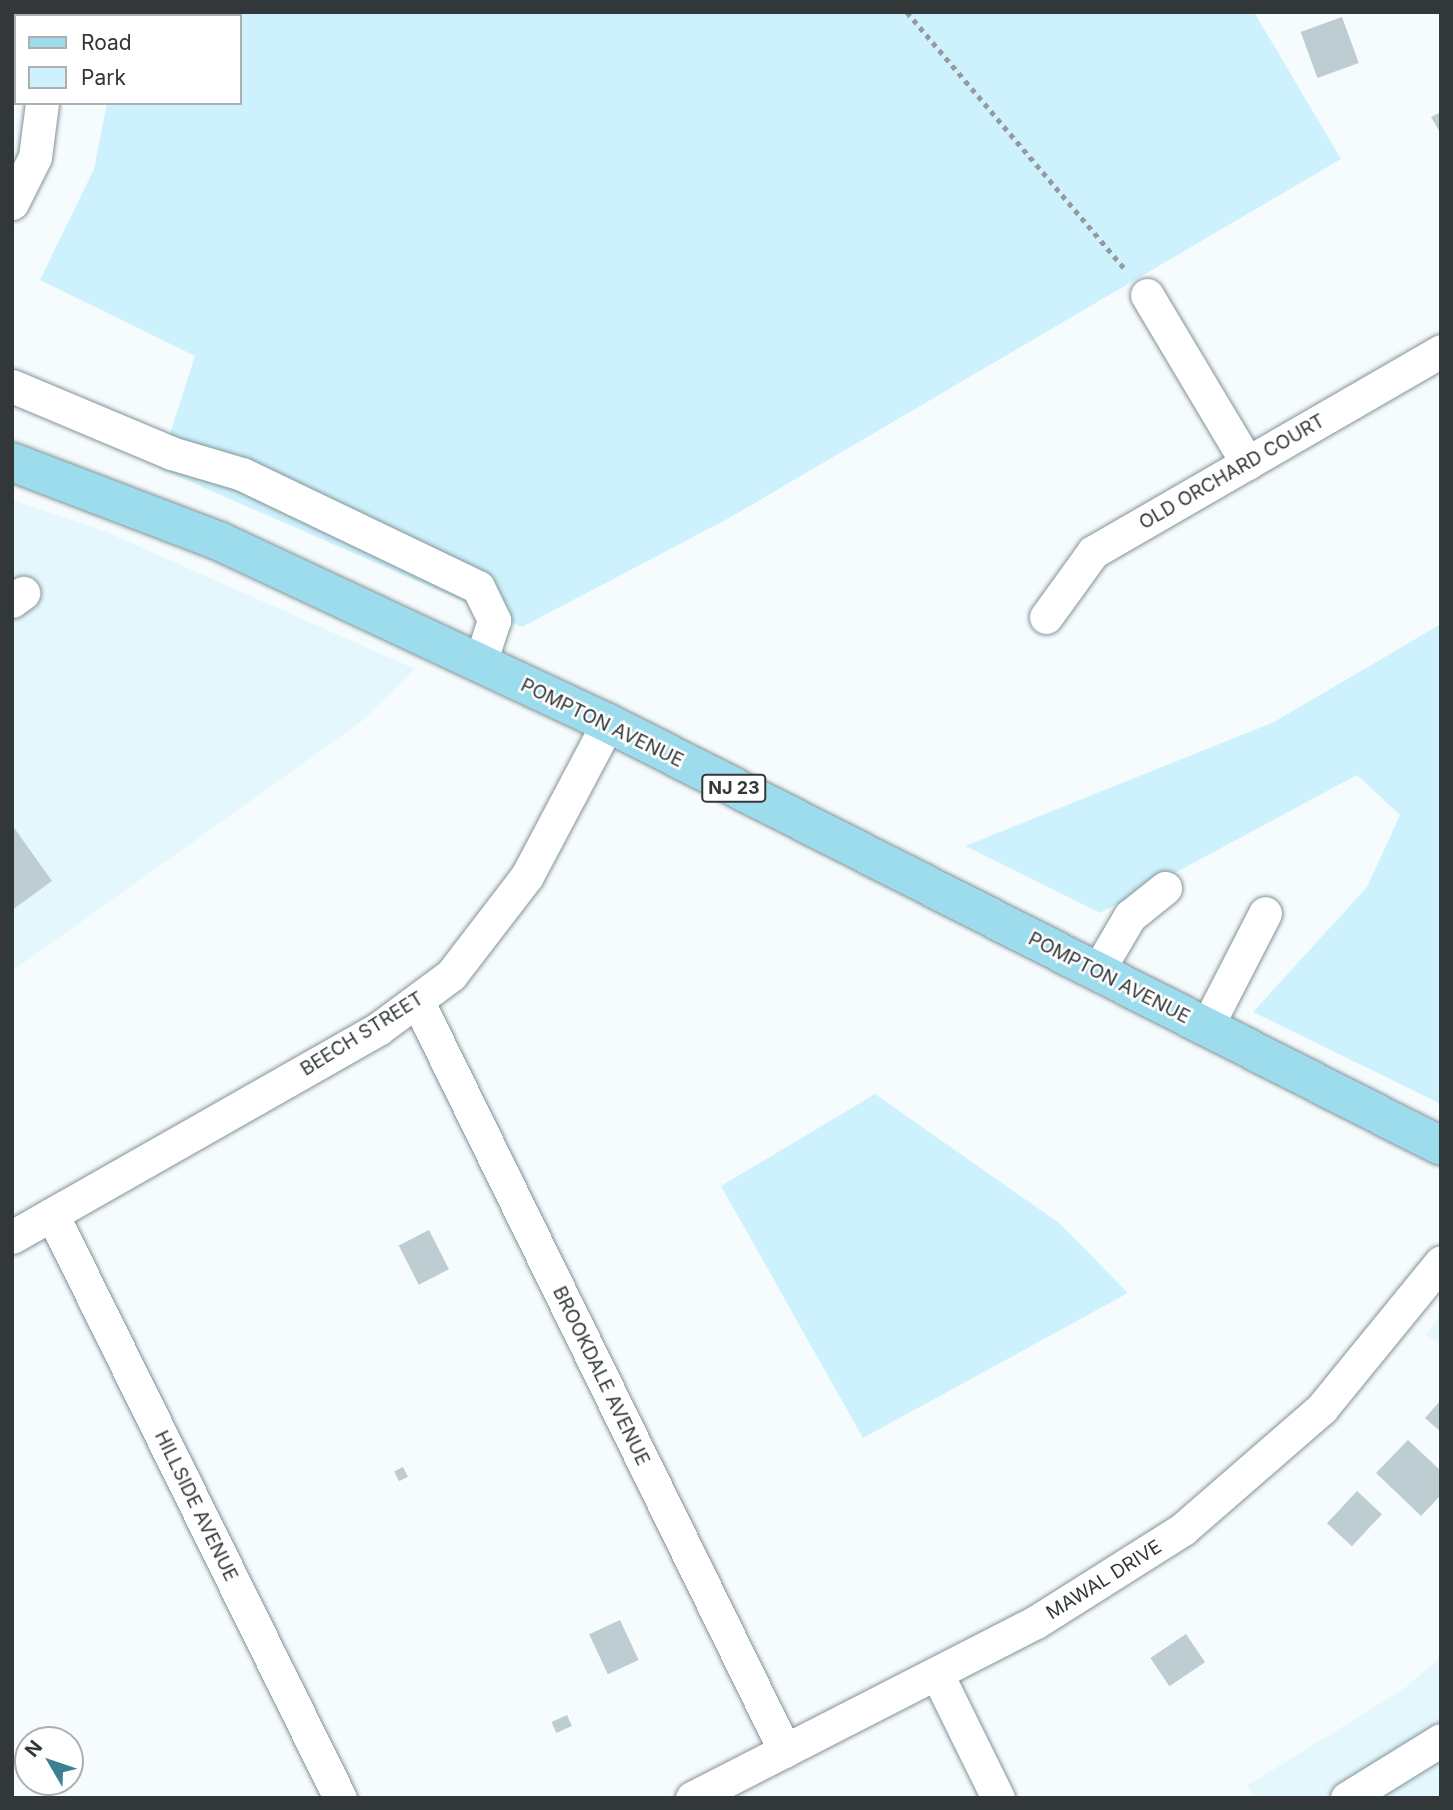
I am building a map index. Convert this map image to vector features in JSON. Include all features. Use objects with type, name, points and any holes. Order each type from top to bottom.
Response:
[{"type":"main road","name":"POMPTON AVENUE","points":[[12,462],[219,541],[608,723],[1441,1146]]},
{"type":"street","points":[[12,203],[34,157],[42,105]]},
{"type":"street","points":[[1147,295],[1247,463]]},
{"type":"street","name":"OLD ORCHARD COURT","points":[[1046,617],[1093,552],[1441,351]]},
{"type":"street","points":[[12,386],[171,453],[242,474],[478,587],[494,620],[480,663]]},
{"type":"street","name":"BEECH STREET","points":[[12,1237],[418,1002],[505,912],[608,723]]},
{"type":"street","points":[[1097,972],[1130,916],[1165,888]]},
{"type":"street","points":[[1206,1028],[1265,913]]},
{"type":"street","name":"BROOKDALE AVENUE","points":[[418,1002],[785,1751]]},
{"type":"street","name":"HILLSIDE AVENUE","points":[[52,1214],[340,1798]]},
{"type":"street","name":"MAWAL DRIVE","points":[[692,1798],[937,1674],[1087,1594],[1229,1493],[1322,1408],[1441,1262]]},
{"type":"street","points":[[937,1674],[998,1798]]},
{"type":"street","points":[[1347,1798],[1441,1740]]},
{"type":"path","points":[[907,12],[1147,295]]},
{"type":"shaded area","points":[[12,500],[104,531],[415,669],[362,721],[12,971]]},
{"type":"shaded area","points":[[1441,1314],[1441,1345],[1426,1335]]},
{"type":"shaded area","points":[[1441,1657],[1441,1798],[1255,1798],[1247,1786],[1405,1688]]},
{"type":"green space","points":[[89,12],[1254,12],[1341,159],[731,517],[522,627],[159,468],[195,356],[40,280],[94,169],[107,105],[242,105],[242,14]]},
{"type":"green space","points":[[1441,624],[1441,1104],[1253,1012],[1367,887],[1400,815],[1357,775],[1100,913],[965,846],[1274,722]]},
{"type":"green space","points":[[875,1094],[1059,1223],[1128,1293],[863,1438],[721,1186]]},
{"type":"building","points":[[1342,17],[1359,63],[1317,78],[1301,32]]},
{"type":"building","points":[[1441,112],[1441,134],[1431,117]]},
{"type":"building","points":[[12,825],[52,881],[12,910]]},
{"type":"building","points":[[429,1230],[449,1269],[419,1285],[399,1245]]},
{"type":"building","points":[[1441,1400],[1441,1432],[1425,1418]]},
{"type":"building","points":[[1408,1440],[1441,1471],[1441,1495],[1421,1516],[1376,1473]]},
{"type":"building","points":[[403,1467],[408,1477],[399,1481],[394,1472]]},
{"type":"building","points":[[1357,1491],[1382,1514],[1352,1546],[1327,1523]]},
{"type":"building","points":[[620,1620],[639,1660],[608,1674],[589,1634]]},
{"type":"building","points":[[1186,1634],[1205,1662],[1169,1686],[1150,1658]]},
{"type":"building","points":[[567,1715],[572,1726],[556,1733],[551,1722]]}]
